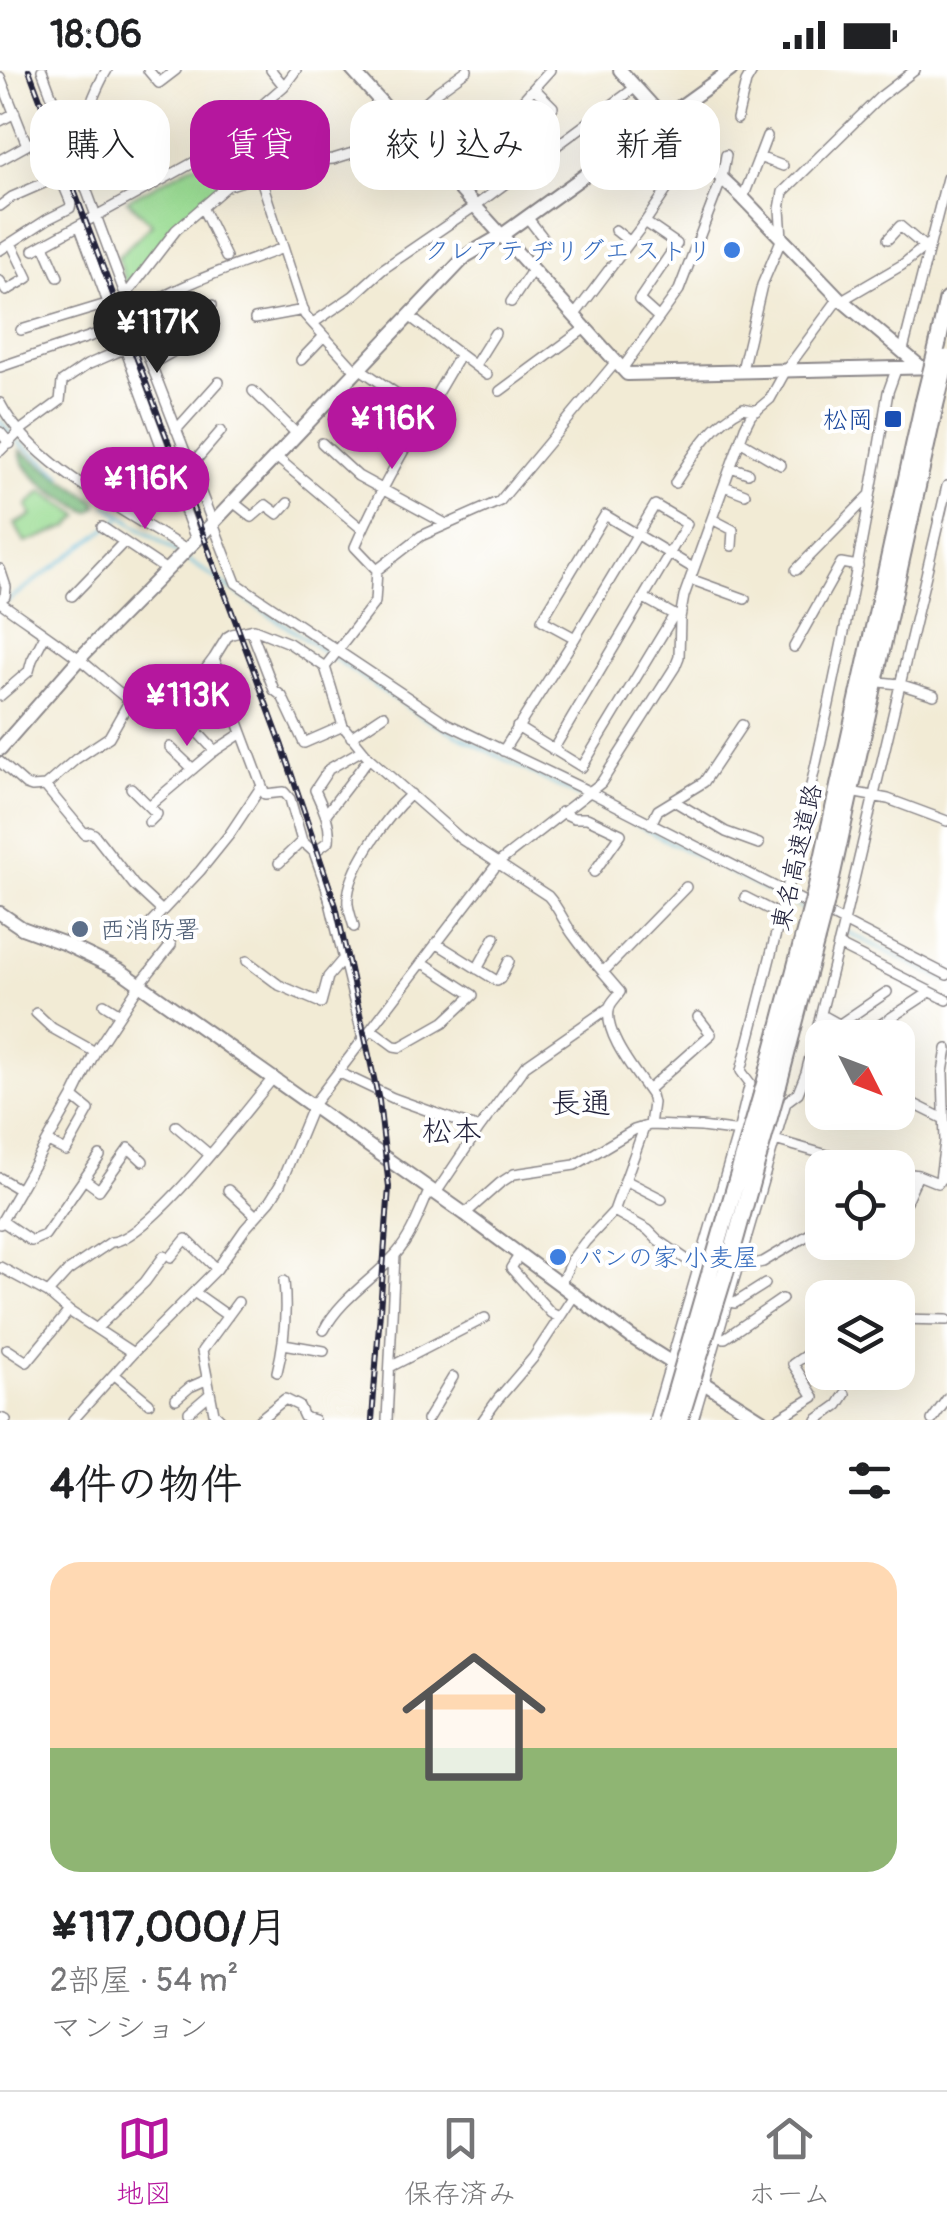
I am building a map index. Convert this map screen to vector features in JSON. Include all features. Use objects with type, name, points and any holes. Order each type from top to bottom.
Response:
[{"type":"highway","name":"東名高速道路","points":[[680,1420],[750,1189],[772,1084],[820,900],[929,405],[947,300]]},
{"type":"highway","name":"東名高速道路","points":[[929,405],[947,358]]},
{"type":"highway","name":"東名高速道路","points":[[667,1420],[772,1084]]},
{"type":"street","points":[[42,70],[53,100]]},
{"type":"street","points":[[94,100],[95,89],[107,70]]},
{"type":"street","points":[[148,70],[159,83],[176,70]]},
{"type":"street","points":[[271,70],[284,86]]},
{"type":"street","points":[[268,100],[296,70]]},
{"type":"street","points":[[352,70],[378,100]]},
{"type":"street","points":[[428,100],[467,70]]},
{"type":"street","points":[[523,100],[550,70]]},
{"type":"street","points":[[620,70],[647,100]]},
{"type":"street","points":[[689,100],[731,70]]},
{"type":"street","points":[[737,120],[746,82],[753,70]]},
{"type":"street","points":[[742,370],[762,285],[782,238],[780,209],[784,192],[880,97],[915,70]]},
{"type":"street","points":[[0,77],[28,145],[0,160]]},
{"type":"street","points":[[313,323],[636,87]]},
{"type":"street","points":[[534,88],[546,100]]},
{"type":"street","points":[[0,121],[15,113]]},
{"type":"street","points":[[744,198],[767,136]]},
{"type":"street","points":[[376,570],[421,536],[500,501],[659,318],[679,290],[722,178],[726,155]]},
{"type":"street","points":[[759,157],[783,166]]},
{"type":"street","points":[[58,277],[39,248],[190,164]]},
{"type":"street","points":[[722,178],[841,299],[947,390]]},
{"type":"street","points":[[0,750],[79,659],[466,256],[580,179]]},
{"type":"street","points":[[903,350],[946,184]]},
{"type":"street","points":[[0,206],[30,189]]},
{"type":"street","points":[[0,250],[70,208],[65,190]]},
{"type":"street","points":[[87,190],[236,583],[332,657],[425,711],[947,975]]},
{"type":"street","points":[[126,295],[176,230],[222,190]]},
{"type":"street","points":[[265,190],[304,310],[357,369],[397,394]]},
{"type":"street","points":[[461,190],[627,374],[947,367]]},
{"type":"street","points":[[574,316],[667,190]]},
{"type":"street","points":[[202,207],[226,257]]},
{"type":"street","points":[[527,217],[544,238]]},
{"type":"street","points":[[645,222],[678,244],[639,300],[659,318]]},
{"type":"street","points":[[888,239],[900,226],[928,245]]},
{"type":"street","points":[[80,227],[126,348],[190,544]]},
{"type":"street","points":[[616,230],[630,242]]},
{"type":"street","points":[[0,281],[6,290],[28,278],[11,243]]},
{"type":"street","points":[[517,728],[582,767],[677,616],[751,415],[770,399],[786,370],[841,299],[902,265],[928,245]]},
{"type":"street","points":[[153,328],[144,308],[164,295],[284,248]]},
{"type":"street","points":[[511,302],[532,269]]},
{"type":"street","points":[[21,330],[110,304]]},
{"type":"street","points":[[140,333],[212,305]]},
{"type":"street","points":[[255,319],[304,310]]},
{"type":"street","points":[[409,316],[486,375]]},
{"type":"street","points":[[0,367],[118,326]]},
{"type":"street","points":[[500,391],[584,329]]},
{"type":"street","points":[[475,365],[495,333]]},
{"type":"street","points":[[301,360],[324,336]]},
{"type":"street","points":[[151,364],[185,345]]},
{"type":"street","points":[[0,452],[60,401],[62,382],[86,365],[126,348]]},
{"type":"street","points":[[324,1330],[351,1295],[407,1238],[433,1191],[525,1066],[610,1007],[620,992],[575,938],[558,906],[548,896],[461,839],[366,754],[343,726],[332,657],[374,602],[376,570],[355,547],[381,488],[460,356]]},
{"type":"street","points":[[654,1420],[750,1083],[740,1071],[788,892],[838,671],[888,392],[897,366]]},
{"type":"street","points":[[176,430],[219,382]]},
{"type":"street","points":[[253,391],[297,434]]},
{"type":"street","points":[[0,403],[20,434],[42,455],[79,482],[190,544]]},
{"type":"street","points":[[410,407],[424,415]]},
{"type":"street","points":[[674,484],[720,423],[744,408],[758,411]]},
{"type":"street","points":[[190,467],[222,431]]},
{"type":"street","points":[[0,432],[10,444]]},
{"type":"street","points":[[740,441],[780,465]]},
{"type":"street","points":[[322,443],[358,476],[446,524]]},
{"type":"street","points":[[275,456],[362,529]]},
{"type":"street","points":[[731,467],[748,474]]},
{"type":"street","points":[[724,486],[745,494]]},
{"type":"street","points":[[820,1020],[947,486]]},
{"type":"street","points":[[796,570],[871,494]]},
{"type":"street","points":[[232,502],[252,517],[266,505],[288,526]]},
{"type":"street","points":[[278,514],[288,503]]},
{"type":"street","points":[[503,750],[655,505],[687,524],[553,750]]},
{"type":"street","points":[[575,638],[542,620],[605,515],[670,553],[692,573],[745,599]]},
{"type":"street","points":[[712,519],[734,530],[732,546]]},
{"type":"street","points":[[102,527],[167,567]]},
{"type":"street","points":[[72,596],[124,542]]},
{"type":"street","points":[[794,647],[841,564],[858,566]]},
{"type":"street","points":[[0,569],[6,587],[0,601],[160,721],[167,721],[227,636],[251,630],[332,657]]},
{"type":"street","points":[[644,598],[677,616]]},
{"type":"street","points":[[73,1420],[217,1268],[270,1201],[312,1105],[498,864],[600,783],[675,666],[679,656],[677,616]]},
{"type":"street","points":[[251,630],[274,690],[282,696],[304,743],[343,726]]},
{"type":"street","points":[[0,696],[29,671],[46,635]]},
{"type":"street","points":[[214,658],[264,794],[284,792],[290,798],[302,841],[314,852],[367,1034],[400,1047],[444,1022],[473,995],[422,962]]},
{"type":"street","points":[[838,671],[849,674]]},
{"type":"street","points":[[880,682],[934,694]]},
{"type":"street","points":[[0,762],[26,786],[45,786],[109,737],[130,700]]},
{"type":"street","points":[[352,737],[384,716]]},
{"type":"street","points":[[187,721],[216,750]]},
{"type":"street","points":[[651,824],[658,810],[704,782],[742,725]]},
{"type":"street","points":[[150,806],[242,732]]},
{"type":"street","points":[[170,748],[193,770]]},
{"type":"street","points":[[314,852],[329,841],[330,835],[315,790],[329,769],[366,754]]},
{"type":"street","points":[[326,814],[366,754]]},
{"type":"street","points":[[812,785],[824,787]]},
{"type":"street","points":[[45,786],[85,834],[94,834],[134,885],[162,911]]},
{"type":"street","points":[[100,1156],[44,1235],[31,1240],[1,1222],[95,1052],[171,945],[152,923],[229,836],[261,787]]},
{"type":"street","points":[[131,788],[158,814],[149,822]]},
{"type":"street","points":[[856,793],[947,822]]},
{"type":"street","points":[[354,928],[348,901],[356,870],[385,822],[411,794]]},
{"type":"street","points":[[674,800],[726,832],[759,844]]},
{"type":"street","points":[[561,812],[587,818],[621,834],[594,872]]},
{"type":"street","points":[[279,863],[302,841]]},
{"type":"street","points":[[603,972],[686,887]]},
{"type":"street","points":[[745,897],[782,916]]},
{"type":"street","points":[[3,920],[98,959],[140,984],[605,1318],[762,1420]]},
{"type":"street","points":[[476,969],[495,937]]},
{"type":"street","points":[[436,943],[497,980],[509,961]]},
{"type":"street","points":[[838,945],[947,1000]]},
{"type":"street","points":[[246,961],[280,986],[321,1003],[328,976],[344,958]]},
{"type":"street","points":[[821,1016],[840,1024],[887,992]]},
{"type":"street","points":[[887,1020],[930,992]]},
{"type":"street","points":[[104,1004],[120,1014]]},
{"type":"street","points":[[561,1283],[578,1252],[614,1211],[653,1103],[620,1049],[610,1020],[610,1007]]},
{"type":"street","points":[[36,1012],[52,1028],[95,1052]]},
{"type":"street","points":[[648,1090],[711,1034],[698,1017]]},
{"type":"street","points":[[915,1175],[943,1181],[947,1050]]},
{"type":"street","points":[[338,1072],[393,1098],[479,1129]]},
{"type":"street","points":[[692,1420],[786,1102],[798,1093],[805,1076]]},
{"type":"street","points":[[48,1293],[68,1272],[144,1225],[192,1176],[274,1077]]},
{"type":"street","points":[[48,1142],[66,1152],[90,1110],[73,1097]]},
{"type":"street","points":[[915,1104],[944,1119]]},
{"type":"street","points":[[176,1126],[210,1155]]},
{"type":"street","points":[[465,1214],[514,1174],[575,1165],[647,1126],[738,1132],[807,1150]]},
{"type":"street","points":[[84,1179],[99,1190],[129,1148],[142,1161]]},
{"type":"street","points":[[915,1182],[918,1176]]},
{"type":"street","points":[[0,1178],[20,1190]]},
{"type":"street","points":[[625,1180],[662,1199]]},
{"type":"street","points":[[228,1190],[256,1216]]},
{"type":"street","points":[[614,1211],[648,1230],[699,1268]]},
{"type":"street","points":[[97,1328],[186,1238],[217,1268]]},
{"type":"street","points":[[740,1267],[763,1262],[805,1239]]},
{"type":"street","points":[[520,1254],[512,1268],[551,1313],[559,1316]]},
{"type":"street","points":[[387,1420],[394,1255]]},
{"type":"street","points":[[0,1266],[48,1293],[134,1353]]},
{"type":"street","points":[[277,1372],[284,1344],[284,1281]]},
{"type":"street","points":[[729,1302],[735,1303],[765,1284]]},
{"type":"street","points":[[194,1292],[228,1316]]},
{"type":"street","points":[[483,1420],[533,1358],[575,1294]]},
{"type":"street","points":[[719,1336],[725,1338],[782,1299]]},
{"type":"street","points":[[222,1420],[214,1413],[202,1351],[238,1302]]},
{"type":"street","points":[[7,1349],[27,1362],[69,1311]]},
{"type":"street","points":[[390,1366],[486,1318]]},
{"type":"street","points":[[915,1319],[947,1320]]},
{"type":"street","points":[[284,1344],[324,1351]]},
{"type":"street","points":[[805,1356],[793,1364],[805,1383]]},
{"type":"street","points":[[114,1375],[149,1403]]},
{"type":"street","points":[[427,1420],[453,1377]]},
{"type":"street","points":[[176,1400],[190,1386],[206,1380]]},
{"type":"street","points":[[776,1420],[814,1397],[810,1390]]},
{"type":"street","points":[[190,1412],[210,1394]]},
{"type":"street","points":[[817,1420],[845,1394]]},
{"type":"street","points":[[259,1420],[286,1399],[299,1406],[304,1417],[314,1420]]},
{"type":"street","points":[[932,1420],[947,1399]]},
{"type":"green space","points":[[190,167],[190,190],[217,190],[186,215],[126,286],[118,257],[152,224],[127,200],[146,190],[170,190],[170,177]]},
{"type":"green space","points":[[20,450],[96,501],[97,507],[90,512],[47,487],[28,470]]},
{"type":"green space","points":[[42,491],[80,515],[69,527],[25,543],[15,524],[32,516],[27,505]]},
{"type":"waterway","points":[[0,421],[11,435]]},
{"type":"waterway","points":[[17,441],[62,475]]},
{"type":"waterway","points":[[106,505],[178,553]]},
{"type":"waterway","points":[[6,602],[120,519]]},
{"type":"waterway","points":[[185,558],[420,716],[579,797]]},
{"type":"waterway","points":[[587,800],[780,898]]},
{"type":"waterway","points":[[787,901],[803,909]]},
{"type":"waterway","points":[[845,931],[947,981]]},
{"type":"railway","points":[[29,70],[281,743],[336,906],[379,1101],[389,1187],[372,1420]]},
{"type":"place","name":"クレアテ ヂリグエ ストリ","points":[[732,250]]},
{"type":"place","name":"松岡","points":[[893,419]]},
{"type":"place","name":"西消防署","points":[[80,929]]},
{"type":"place","name":"パンの家 小麦屋","points":[[558,1257]]},
{"type":"district","name":"長通","points":[[581,1103]]},
{"type":"district","name":"松本","points":[[452,1131]]}]
